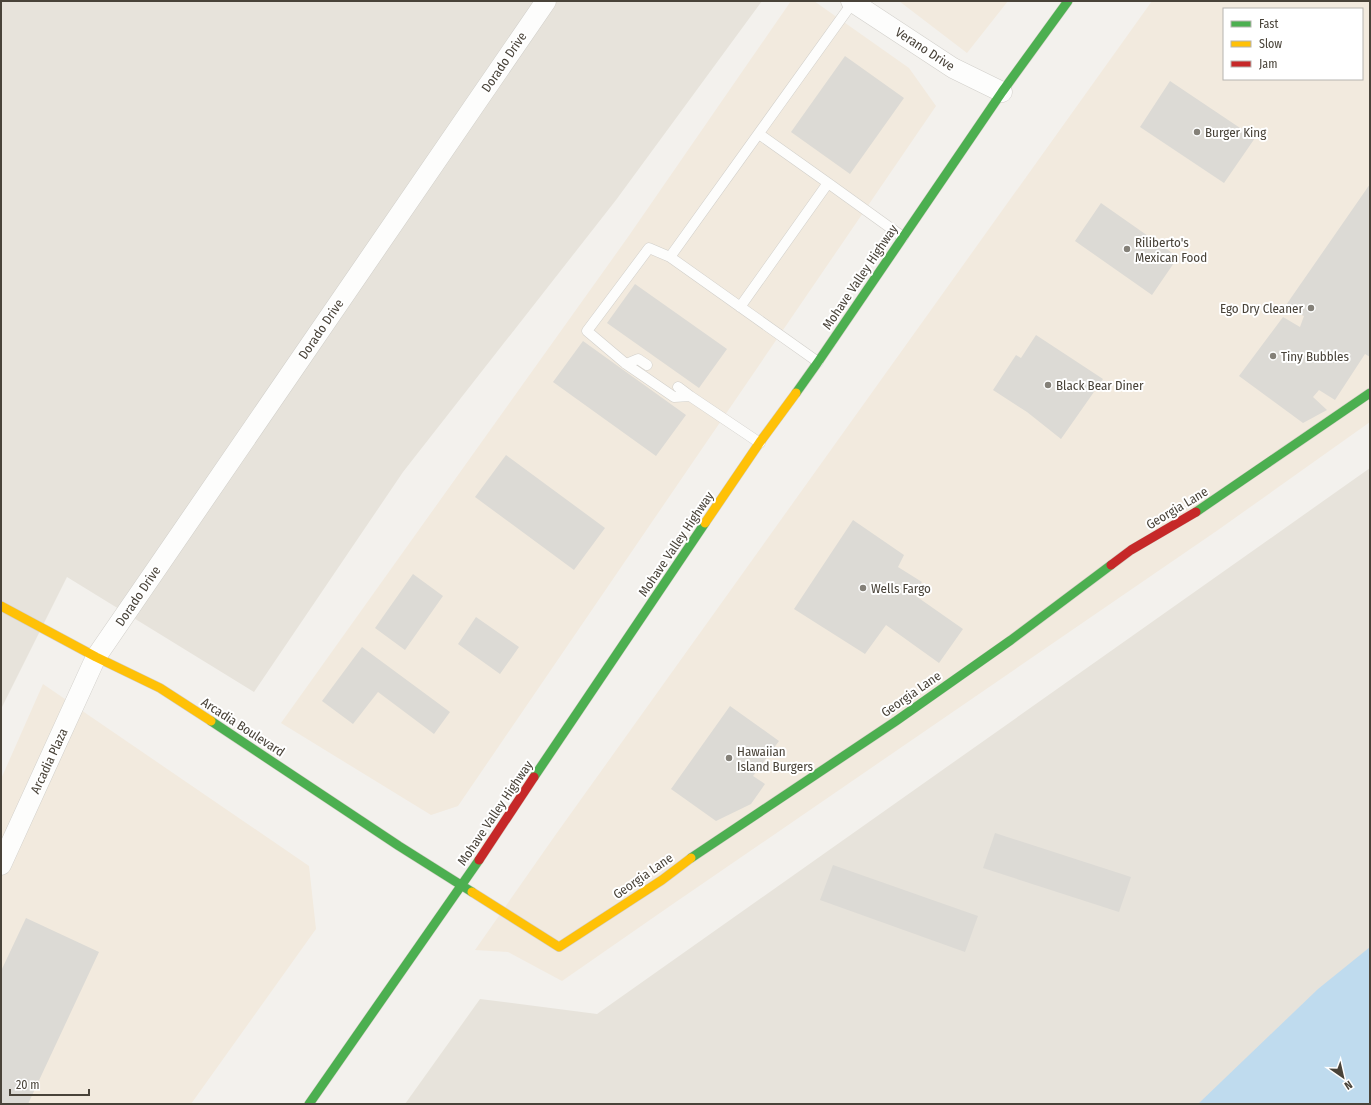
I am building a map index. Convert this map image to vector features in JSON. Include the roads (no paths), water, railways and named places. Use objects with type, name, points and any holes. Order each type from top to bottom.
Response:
[{"type":"main road","name":"Mohave Valley Highway","points":[[309,1104],[461,886],[760,442],[818,362],[1002,92],[1068,1]]},
{"type":"main road","name":"Georgia Lane","points":[[461,886],[559,947],[662,880],[684,863],[896,721],[1012,640],[1131,550],[1204,507],[1370,393]]},
{"type":"main road","name":"Arcadia Boulevard","points":[[1,606],[160,688],[461,886]]},
{"type":"street","name":"Dorado Drive","points":[[96,656],[546,1]]},
{"type":"street","name":"Verano Drive","points":[[852,2],[953,68],[1002,92]]},
{"type":"street","name":"Arcadia Plaza","points":[[1,865],[96,656]]},
{"type":"lane","points":[[670,257],[852,2]]},
{"type":"lane","points":[[759,134],[903,237]]},
{"type":"lane","points":[[740,307],[828,183]]},
{"type":"lane","points":[[690,396],[674,397],[626,364],[587,331],[649,248],[670,257],[818,362]]},
{"type":"lane","points":[[626,364],[638,359],[647,365]]},
{"type":"lane","points":[[678,387],[760,442]]},
{"type":"water","points":[[1370,947],[1370,1104],[1198,1104],[1318,989]]},
{"type":"place","name":"Burger King","points":[[1197,132]]},
{"type":"place","name":"Riliberto's Mexican Food","points":[[1127,249]]},
{"type":"place","name":"Ego Dry Cleaner","points":[[1311,308]]},
{"type":"place","name":"Tiny Bubbles","points":[[1273,356]]},
{"type":"place","name":"Black Bear Diner","points":[[1048,385]]},
{"type":"place","name":"Wells Fargo","points":[[863,588]]},
{"type":"place","name":"Hawaiian Island Burgers","points":[[729,758]]}]
